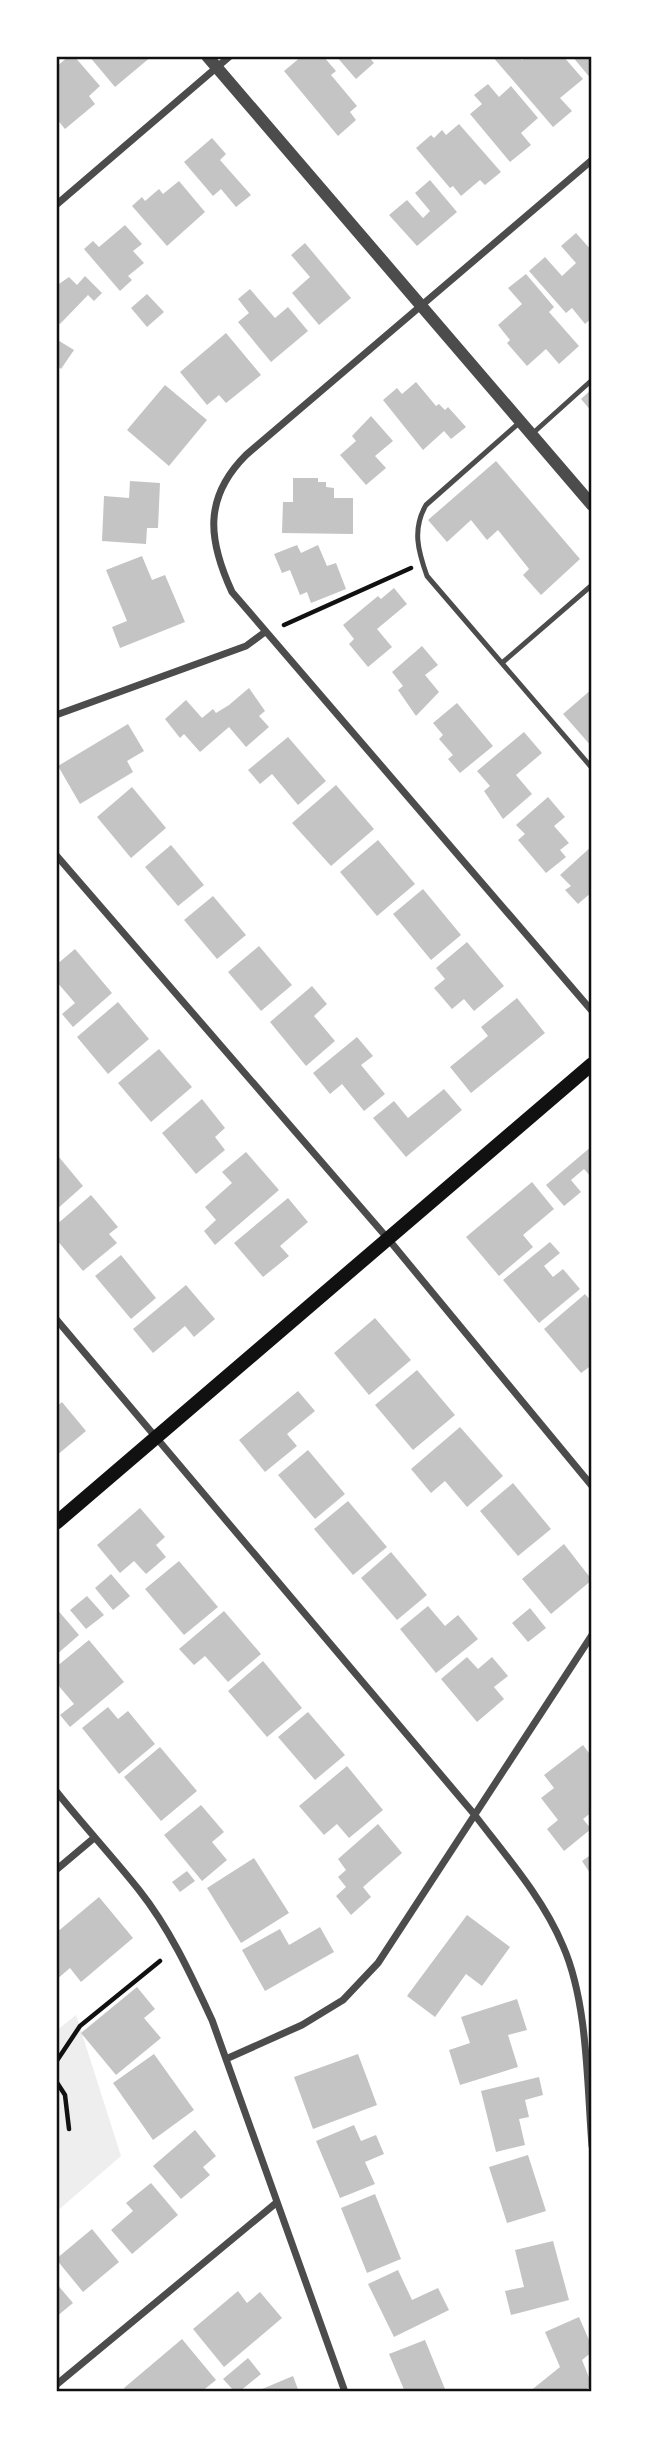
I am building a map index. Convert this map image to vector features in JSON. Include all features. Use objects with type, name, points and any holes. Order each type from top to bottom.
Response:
[{"type":"main road","points":[[56,1523],[592,1064]]},
{"type":"street","points":[[207,56],[592,505]]},
{"type":"street","points":[[56,205],[230,56]]},
{"type":"street","points":[[592,160],[227,474],[217,500],[213,528],[218,562],[232,592],[592,1011]]},
{"type":"street","points":[[56,715],[246,646],[265,632]]},
{"type":"street","points":[[56,855],[389,1240],[592,1486]]},
{"type":"street","points":[[56,1319],[474,1814],[529,1886],[564,1947],[582,2017],[592,2146]]},
{"type":"street","points":[[226,2059],[302,2025],[343,2000],[378,1963],[592,1635]]},
{"type":"street","points":[[56,1791],[139,1890],[168,1932],[212,2020],[345,2392]]},
{"type":"street","points":[[56,1870],[94,1838]]},
{"type":"street","points":[[56,2385],[276,2203]]},
{"type":"lane","points":[[532,434],[592,380]]},
{"type":"lane","points":[[521,421],[426,505],[418,519],[417,550],[428,576],[592,768]]},
{"type":"lane","points":[[502,663],[592,585]]},
{"type":"path","points":[[284,625],[422,563]]},
{"type":"path","points":[[56,2062],[79,2026],[160,1961]]},
{"type":"path","points":[[56,2081],[65,2095],[69,2129]]},
{"type":"shaded area","points":[[76,2015],[121,2156],[56,2212],[56,2031]]},
{"type":"building","points":[[69,56],[74,56],[100,86],[89,96],[95,104],[65,129],[56,118],[56,67]]},
{"type":"building","points":[[89,56],[152,56],[115,87]]},
{"type":"building","points":[[302,56],[323,56],[336,71],[331,75],[357,106],[350,112],[356,120],[338,136],[284,71]]},
{"type":"building","points":[[336,56],[368,56],[374,63],[356,79]]},
{"type":"building","points":[[492,56],[518,56],[522,60],[527,56],[563,56],[583,79],[560,98],[572,111],[553,127]]},
{"type":"building","points":[[572,56],[592,56],[592,80]]},
{"type":"building","points":[[488,84],[499,97],[511,86],[538,118],[521,133],[531,145],[510,162],[470,114],[482,104],[474,95]]},
{"type":"building","points":[[459,124],[501,172],[485,185],[480,180],[461,196],[453,186],[450,188],[416,148],[431,135],[434,138],[442,130],[446,135]]},
{"type":"building","points":[[212,138],[226,154],[220,160],[251,195],[236,207],[221,189],[213,196],[184,162]]},
{"type":"building","points":[[430,180],[457,212],[417,246],[389,215],[407,200],[423,218],[430,211],[415,193]]},
{"type":"building","points":[[179,181],[205,212],[167,246],[132,206],[142,197],[145,201],[159,189],[163,194]]},
{"type":"building","points":[[125,225],[142,244],[133,251],[144,263],[128,276],[132,280],[120,291],[84,249],[93,241],[99,247]]},
{"type":"building","points":[[576,233],[592,251],[592,318],[585,324],[572,308],[566,313],[529,271],[545,257],[562,276],[576,263],[561,246]]},
{"type":"building","points":[[305,243],[351,298],[319,325],[292,293],[310,277],[291,255]]},
{"type":"building","points":[[526,274],[554,307],[549,312],[579,346],[559,364],[546,349],[527,366],[507,343],[510,340],[498,325],[522,304],[508,288]]},
{"type":"building","points":[[85,276],[102,293],[94,301],[88,295],[60,324],[56,320],[56,286],[69,277],[77,285]]},
{"type":"building","points":[[250,289],[275,318],[288,307],[308,331],[271,362],[238,322],[249,313],[238,299]]},
{"type":"building","points":[[147,294],[164,312],[147,327],[131,308]]},
{"type":"building","points":[[226,333],[261,375],[226,403],[219,395],[207,405],[180,372]]},
{"type":"building","points":[[56,339],[74,350],[61,369],[56,365]]},
{"type":"building","points":[[416,382],[436,406],[439,404],[445,410],[448,407],[466,427],[451,439],[444,431],[423,450],[383,400],[397,388],[402,394]]},
{"type":"building","points":[[165,385],[207,420],[169,466],[127,430]]},
{"type":"building","points":[[592,389],[592,412],[581,399]]},
{"type":"building","points":[[371,416],[393,441],[375,456],[386,468],[366,485],[340,455],[356,441],[352,436]]},
{"type":"building","points":[[496,461],[580,559],[541,595],[523,575],[529,569],[498,530],[487,540],[471,520],[447,542],[428,520]]},
{"type":"building","points":[[293,478],[318,478],[318,482],[326,482],[326,487],[334,488],[334,498],[353,498],[353,534],[282,533],[283,502],[293,502]]},
{"type":"building","points":[[130,481],[160,483],[158,528],[147,528],[146,544],[102,541],[104,496],[129,498]]},
{"type":"building","points":[[297,545],[301,553],[318,545],[327,566],[336,563],[346,589],[311,603],[307,592],[300,595],[290,570],[282,573],[274,554]]},
{"type":"building","points":[[142,556],[152,580],[165,575],[185,622],[120,648],[112,627],[127,621],[106,570]]},
{"type":"building","points":[[394,588],[407,604],[377,629],[392,647],[368,667],[349,644],[354,639],[343,625],[378,596],[381,599]]},
{"type":"building","points":[[422,646],[438,665],[425,675],[439,692],[416,716],[398,690],[403,686],[392,672]]},
{"type":"building","points":[[249,688],[265,711],[259,716],[269,727],[246,747],[229,727],[200,752],[184,734],[180,738],[165,719],[186,700],[202,718],[213,709],[216,713]]},
{"type":"building","points":[[592,689],[592,747],[563,714]]},
{"type":"building","points":[[457,703],[493,746],[460,773],[448,759],[453,755],[439,739],[443,735],[433,723]]},
{"type":"building","points":[[128,724],[144,751],[127,761],[133,772],[80,804],[58,766]]},
{"type":"building","points":[[524,732],[542,753],[516,775],[532,794],[503,819],[484,791],[490,786],[477,771]]},
{"type":"building","points":[[288,737],[326,781],[298,805],[272,774],[260,784],[248,770]]},
{"type":"building","points":[[336,785],[374,829],[331,866],[292,823]]},
{"type":"building","points":[[132,787],[166,828],[131,858],[97,817]]},
{"type":"building","points":[[548,797],[565,817],[554,826],[569,843],[560,850],[566,857],[546,873],[518,840],[525,834],[516,825]]},
{"type":"building","points":[[378,840],[415,884],[377,916],[340,872]]},
{"type":"building","points":[[171,845],[204,885],[178,906],[145,867]]},
{"type":"building","points":[[592,846],[592,892],[578,904],[565,890],[571,886],[560,875]]},
{"type":"building","points":[[423,889],[461,935],[431,960],[393,914]]},
{"type":"building","points":[[213,896],[246,935],[217,959],[184,920]]},
{"type":"building","points":[[467,942],[504,986],[474,1011],[464,999],[452,1009],[434,988],[445,979],[436,968]]},
{"type":"building","points":[[259,946],[292,985],[261,1011],[228,972]]},
{"type":"building","points":[[75,949],[112,993],[73,1027],[62,1014],[75,1003],[56,981],[56,965]]},
{"type":"building","points":[[312,986],[327,1004],[314,1016],[335,1041],[306,1066],[270,1022]]},
{"type":"building","points":[[517,998],[545,1033],[471,1093],[450,1067],[488,1036],[481,1027]]},
{"type":"building","points":[[118,1002],[149,1039],[108,1074],[77,1037]]},
{"type":"building","points":[[357,1037],[373,1056],[361,1065],[385,1094],[364,1111],[342,1084],[330,1094],[313,1073]]},
{"type":"building","points":[[159,1049],[192,1087],[151,1122],[118,1083]]},
{"type":"building","points":[[444,1089],[462,1110],[406,1157],[373,1118],[394,1101],[408,1118]]},
{"type":"building","points":[[202,1099],[225,1128],[215,1137],[225,1150],[196,1174],[162,1133]]},
{"type":"building","points":[[592,1146],[592,1178],[584,1169],[571,1180],[581,1192],[564,1206],[546,1185]]},
{"type":"building","points":[[246,1152],[279,1190],[215,1245],[204,1231],[216,1220],[205,1207],[232,1183],[222,1172]]},
{"type":"building","points":[[59,1157],[83,1186],[56,1210],[56,1160]]},
{"type":"building","points":[[532,1182],[554,1209],[523,1235],[533,1247],[499,1276],[466,1237]]},
{"type":"building","points":[[91,1195],[118,1227],[109,1234],[117,1243],[83,1271],[56,1239],[56,1225]]},
{"type":"building","points":[[288,1198],[308,1222],[280,1246],[289,1256],[263,1277],[234,1243]]},
{"type":"building","points":[[550,1242],[560,1253],[544,1266],[553,1277],[563,1269],[580,1289],[539,1323],[503,1280]]},
{"type":"building","points":[[121,1255],[156,1298],[131,1319],[95,1276]]},
{"type":"building","points":[[186,1285],[215,1319],[194,1337],[185,1326],[153,1353],[133,1329]]},
{"type":"building","points":[[585,1294],[592,1302],[592,1365],[581,1373],[544,1329]]},
{"type":"building","points":[[375,1318],[411,1360],[369,1395],[334,1353]]},
{"type":"building","points":[[417,1370],[455,1415],[413,1450],[375,1405]]},
{"type":"building","points":[[298,1391],[315,1411],[287,1434],[297,1446],[265,1472],[239,1440]]},
{"type":"building","points":[[62,1402],[86,1431],[56,1456],[56,1407]]},
{"type":"building","points":[[460,1427],[503,1476],[467,1507],[445,1481],[431,1493],[411,1469]]},
{"type":"building","points":[[308,1450],[345,1494],[315,1519],[278,1475]]},
{"type":"building","points":[[513,1483],[551,1529],[518,1556],[480,1511]]},
{"type":"building","points":[[348,1501],[387,1547],[353,1575],[314,1529]]},
{"type":"building","points":[[140,1508],[165,1537],[156,1545],[166,1557],[146,1574],[134,1561],[120,1573],[97,1545]]},
{"type":"building","points":[[564,1544],[592,1580],[551,1614],[522,1579]]},
{"type":"building","points":[[391,1552],[427,1595],[397,1620],[361,1578]]},
{"type":"building","points":[[179,1561],[218,1607],[184,1635],[145,1589]]},
{"type":"building","points":[[111,1574],[130,1596],[113,1610],[95,1588]]},
{"type":"building","points":[[87,1596],[104,1615],[86,1629],[70,1610]]},
{"type":"building","points":[[428,1606],[445,1626],[458,1615],[478,1639],[436,1673],[400,1629]]},
{"type":"building","points":[[56,1608],[79,1635],[56,1655]]},
{"type":"building","points":[[530,1608],[546,1628],[528,1642],[512,1623]]},
{"type":"building","points":[[224,1611],[261,1654],[228,1682],[205,1656],[194,1665],[179,1649]]},
{"type":"building","points":[[89,1640],[124,1682],[70,1727],[60,1715],[74,1704],[58,1685],[56,1687],[56,1667]]},
{"type":"building","points":[[467,1657],[478,1669],[492,1657],[508,1676],[494,1687],[504,1699],[477,1722],[441,1679]]},
{"type":"building","points":[[263,1661],[302,1708],[267,1737],[228,1691]]},
{"type":"building","points":[[108,1707],[118,1719],[128,1711],[155,1744],[119,1774],[82,1728]]},
{"type":"building","points":[[308,1712],[345,1755],[315,1780],[278,1737]]},
{"type":"building","points":[[583,1745],[592,1757],[592,1812],[583,1819],[591,1829],[564,1851],[547,1829],[558,1820],[541,1798],[554,1788],[544,1775]]},
{"type":"building","points":[[160,1747],[197,1791],[161,1821],[124,1777]]},
{"type":"building","points":[[347,1766],[383,1810],[349,1838],[337,1824],[324,1835],[299,1806]]},
{"type":"building","points":[[201,1805],[224,1832],[212,1842],[227,1860],[202,1881],[164,1835]]},
{"type":"building","points":[[378,1824],[402,1853],[363,1887],[371,1897],[351,1915],[336,1896],[346,1887],[338,1877],[346,1870],[338,1859]]},
{"type":"building","points":[[592,1854],[592,1876],[582,1861]]},
{"type":"building","points":[[254,1858],[289,1913],[241,1943],[207,1888]]},
{"type":"building","points":[[187,1871],[195,1881],[180,1892],[172,1882]]},
{"type":"building","points":[[99,1897],[133,1938],[81,1982],[70,1968],[56,1980],[56,1933]]},
{"type":"building","points":[[467,1915],[510,1947],[482,1986],[466,1974],[435,2017],[407,1996]]},
{"type":"building","points":[[320,1927],[334,1952],[265,1991],[242,1950],[280,1929],[289,1945]]},
{"type":"building","points":[[137,1987],[155,2009],[144,2018],[161,2038],[116,2075],[81,2033]]},
{"type":"building","points":[[517,1999],[527,2030],[508,2035],[518,2067],[460,2085],[449,2050],[470,2043],[461,2017]]},
{"type":"building","points":[[154,2054],[194,2110],[153,2140],[113,2083]]},
{"type":"building","points":[[358,2054],[377,2105],[313,2129],[294,2077]]},
{"type":"building","points":[[539,2077],[543,2095],[525,2100],[529,2117],[519,2119],[525,2145],[496,2152],[481,2091]]},
{"type":"building","points":[[354,2125],[361,2141],[376,2135],[384,2154],[365,2162],[375,2184],[340,2198],[316,2141]]},
{"type":"building","points":[[195,2130],[216,2156],[203,2167],[210,2175],[181,2199],[153,2166]]},
{"type":"building","points":[[528,2155],[546,2211],[507,2223],[489,2167]]},
{"type":"building","points":[[151,2183],[178,2215],[132,2254],[111,2230],[133,2211],[126,2203]]},
{"type":"building","points":[[375,2194],[401,2259],[367,2273],[341,2208]]},
{"type":"building","points":[[92,2229],[119,2262],[83,2292],[56,2259]]},
{"type":"building","points":[[553,2241],[569,2300],[511,2315],[505,2291],[524,2287],[515,2250]]},
{"type":"building","points":[[398,2270],[412,2300],[438,2288],[449,2310],[394,2337],[368,2284]]},
{"type":"building","points":[[56,2283],[73,2303],[56,2317]]},
{"type":"building","points":[[238,2291],[247,2303],[260,2292],[282,2318],[224,2367],[193,2329]]},
{"type":"building","points":[[579,2317],[592,2347],[592,2352],[582,2360],[592,2385],[583,2392],[529,2392],[560,2367],[545,2332]]},
{"type":"building","points":[[182,2339],[216,2380],[201,2392],[127,2392],[124,2388]]},
{"type":"building","points":[[425,2340],[445,2389],[405,2392],[389,2354]]},
{"type":"building","points":[[248,2358],[261,2374],[239,2392],[235,2392],[223,2379]]},
{"type":"building","points":[[293,2376],[299,2392],[255,2392]]}]
